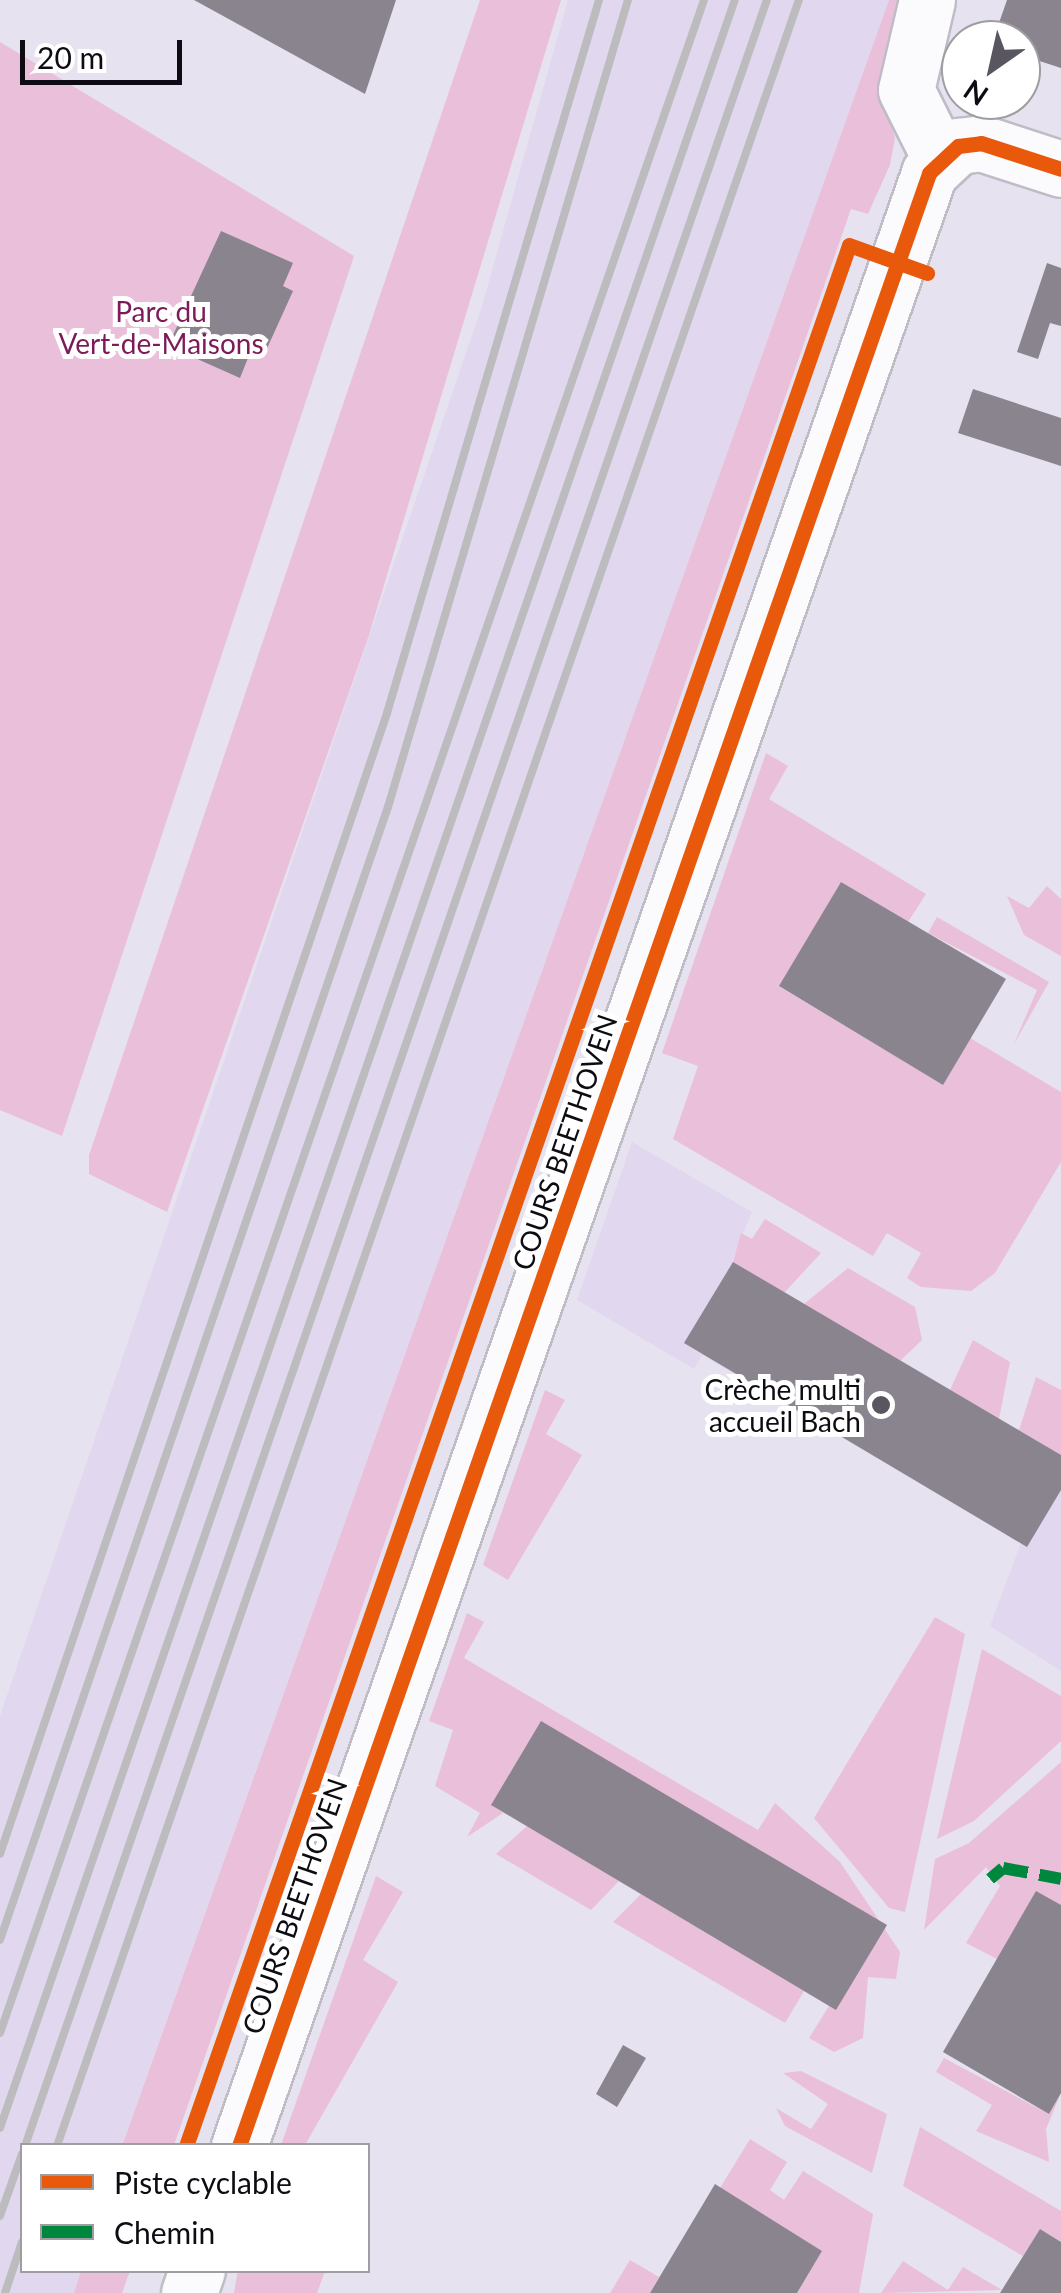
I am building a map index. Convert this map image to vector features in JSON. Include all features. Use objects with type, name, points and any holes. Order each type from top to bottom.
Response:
[{"type":"street","points":[[927,0],[906,90],[940,158],[981,144],[1061,169]]},
{"type":"street","name":"COURS BEETHOVEN","points":[[240,2143],[940,158]]},
{"type":"shaded area","points":[[568,0],[889,0],[123,2143],[20,2143],[20,2273],[80,2273],[74,2293],[0,2293],[0,1716],[482,306]]},
{"type":"shaded area","name":"Crèche multi accueil Bach","points":[[632,1142],[752,1212],[732,1261],[1061,1455],[1061,1671],[990,1626],[1021,1543],[702,1355],[694,1369],[577,1300]]},
{"type":"green space","points":[[480,0],[561,0],[368,638],[167,1212],[89,1174],[89,1155]]},
{"type":"green space","points":[[889,0],[903,0],[879,84],[895,138],[890,165],[868,214],[851,209],[175,2143],[123,2143]]},
{"type":"green space","name":"Parc du Vert-de-Maisons","points":[[0,42],[354,256],[62,1136],[0,1110]]},
{"type":"green space","points":[[766,753],[788,766],[769,799],[926,894],[908,922],[841,882],[780,987],[942,1084],[970,1038],[1061,1092],[1061,1162],[995,1273],[971,1291],[921,1287],[907,1278],[921,1253],[887,1233],[873,1256],[673,1139],[698,1066],[662,1053]]},
{"type":"green space","points":[[1047,886],[1061,899],[1061,956],[1024,935],[1007,896],[1029,908]]},
{"type":"green space","points":[[937,917],[1049,982],[1014,1044],[1037,990],[928,933]]},
{"type":"green space","points":[[765,1219],[821,1253],[784,1293],[733,1262],[741,1233],[752,1239]]},
{"type":"green space","points":[[848,1268],[915,1307],[922,1340],[900,1361],[804,1304]]},
{"type":"green space","points":[[973,1340],[1010,1362],[999,1419],[950,1390]]},
{"type":"green space","points":[[1036,1377],[1061,1390],[1061,1455],[1019,1430]]},
{"type":"green space","points":[[545,1390],[565,1400],[546,1434],[582,1455],[508,1580],[483,1565]]},
{"type":"green space","points":[[467,1613],[484,1622],[464,1658],[758,1830],[775,1803],[840,1862],[900,1952],[896,1979],[868,1977],[863,2038],[834,2052],[809,2038],[829,2006],[836,2010],[492,1805],[503,1813],[467,1837],[480,1813],[435,1786],[453,1730],[429,1721]]},
{"type":"green space","points":[[935,1617],[965,1634],[905,1912],[889,1908],[814,1818]]},
{"type":"green space","points":[[982,1649],[1061,1696],[1061,1741],[974,1821],[937,1839]]},
{"type":"green space","points":[[1061,1762],[1061,1905],[997,1959],[966,1943],[1000,1886],[986,1867],[924,1930],[935,1859],[969,1843]]},
{"type":"green space","points":[[527,1826],[619,1881],[591,1910],[496,1854]]},
{"type":"green space","points":[[376,1876],[403,1892],[363,1960],[398,1982],[306,2143],[282,2143]]},
{"type":"green space","points":[[641,1894],[804,1991],[785,2023],[613,1922]]},
{"type":"green space","points":[[944,2058],[1049,2114],[1061,2093],[1046,2129],[1049,2162],[976,2131],[992,2105],[936,2072]]},
{"type":"green space","points":[[801,2071],[887,2114],[872,2173],[785,2126],[776,2108],[811,2129],[828,2104],[783,2073]]},
{"type":"green space","points":[[920,2127],[1061,2211],[1061,2242],[1040,2229],[1023,2256],[903,2186]]},
{"type":"green space","points":[[750,2139],[787,2162],[770,2190],[784,2200],[803,2171],[873,2214],[859,2293],[797,2293],[822,2251],[720,2188]]},
{"type":"green space","points":[[630,2260],[659,2277],[650,2293],[610,2293]]},
{"type":"green space","points":[[903,2261],[948,2290],[963,2267],[1002,2290],[881,2293]]},
{"type":"green space","points":[[80,2273],[129,2273],[122,2293],[74,2293]]},
{"type":"green space","points":[[237,2273],[324,2273],[317,2293],[234,2293]]},
{"type":"building","points":[[194,0],[396,0],[365,94]]},
{"type":"building","points":[[1007,0],[1061,0],[1061,68],[1041,62],[1041,20],[1000,20]]},
{"type":"building","points":[[221,231],[293,263],[283,286],[293,291],[264,355],[250,353],[240,378],[168,346]]},
{"type":"building","points":[[1047,263],[1061,268],[1061,326],[1050,323],[1038,359],[1017,352]]},
{"type":"building","points":[[973,389],[1061,418],[1061,466],[958,433]]},
{"type":"building","points":[[841,882],[1006,979],[943,1085],[779,986]]},
{"type":"building","points":[[733,1262],[1061,1455],[1061,1490],[1027,1547],[684,1343]]},
{"type":"building","points":[[541,1721],[887,1925],[836,2010],[491,1805]]},
{"type":"building","points":[[1036,1891],[1061,1905],[1061,2093],[1049,2114],[943,2052]]},
{"type":"building","points":[[623,2045],[646,2058],[617,2107],[596,2094]]},
{"type":"building","points":[[715,2184],[822,2251],[797,2293],[650,2293]]},
{"type":"building","points":[[1040,2229],[1061,2242],[1061,2293],[1000,2293]]},
{"type":"railway","points":[[0,1854],[387,713],[599,0]]},
{"type":"railway","points":[[0,1940],[388,807],[628,0]]},
{"type":"railway","points":[[0,2033],[704,0]]},
{"type":"railway","points":[[0,2128],[735,0]]},
{"type":"railway","points":[[26,2143],[767,0]]},
{"type":"railway","points":[[58,2143],[799,0]]},
{"type":"railway","points":[[0,2216],[20,2160]]},
{"type":"railway","points":[[5,2293],[20,2248]]},
{"type":"marked path","points":[[990,1879],[1003,1868],[1061,1879]]},
{"type":"cycle path","points":[[240,2143],[929,173],[958,146],[981,143],[1061,169]]},
{"type":"cycle path","points":[[187,2143],[849,245],[927,273]]},
{"type":"place","name":"Crèche multi accueil Bach","points":[[881,1405]]}]
